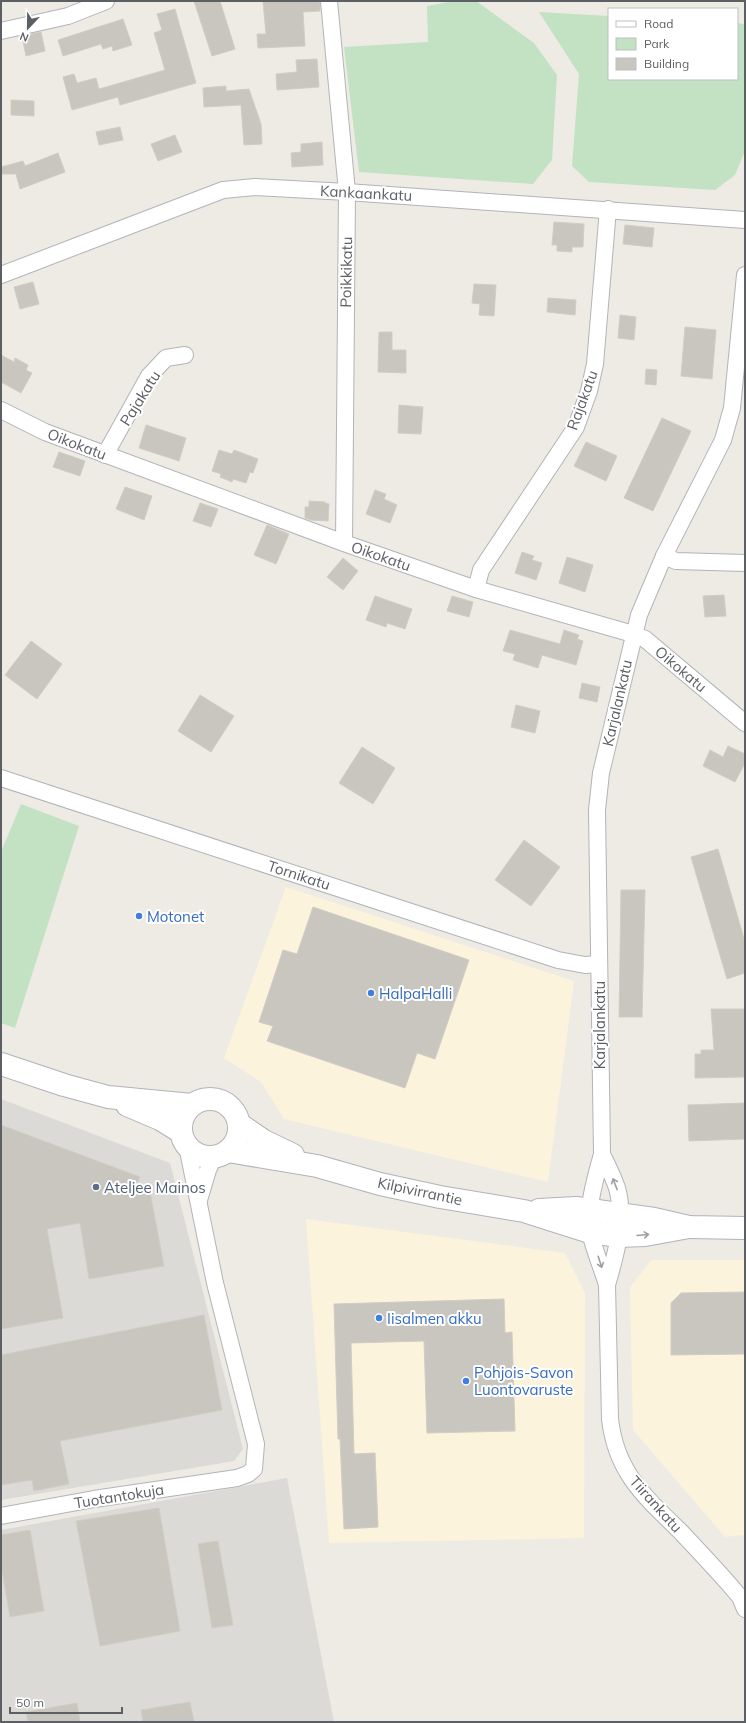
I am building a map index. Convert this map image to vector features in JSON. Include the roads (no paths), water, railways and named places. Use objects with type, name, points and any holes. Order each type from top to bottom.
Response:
[{"type":"street","points":[[1,32],[68,16],[106,1]]},
{"type":"street","name":"Poikkikatu","points":[[329,1],[347,192],[344,543]]},
{"type":"street","name":"Kankaankatu","points":[[1,275],[223,190],[255,187],[608,209],[745,220]]},
{"type":"street","name":"Rajakatu","points":[[476,589],[481,570],[576,427],[589,390],[595,364],[608,209]]},
{"type":"street","name":"Karjalankatu","points":[[590,1210],[602,1154],[597,810],[602,773],[633,634],[645,599],[664,556],[739,410],[745,275]]},
{"type":"street","name":"Pajakatu","points":[[105,455],[149,376],[166,358],[185,355]]},
{"type":"street","name":"Oikokatu","points":[[1,410],[45,432],[344,543],[476,589],[633,634],[645,639],[745,723]]},
{"type":"street","points":[[664,556],[676,561],[745,562]]},
{"type":"street","name":"Tornikatu","points":[[1,778],[558,960],[585,965],[599,964]]},
{"type":"street","points":[[1,1064],[64,1085],[108,1096],[192,1105],[206,1099],[221,1101],[233,1110],[239,1124],[237,1139],[221,1154],[208,1170],[198,1203]]},
{"type":"street","points":[[108,1096],[160,1119],[184,1139],[199,1156],[221,1154]]},
{"type":"street","points":[[192,1105],[183,1117],[184,1139],[198,1203]]},
{"type":"street","name":"Kilpivirrantie","points":[[239,1124],[264,1142],[317,1166],[380,1184],[433,1195],[524,1210],[590,1232],[620,1226]]},
{"type":"street","name":"Kilpivirrantie","points":[[221,1154],[317,1166]]},
{"type":"street","name":"Karjalankatu","points":[[602,1154],[617,1188],[620,1226]]},
{"type":"street","name":"Tuotantokuja","points":[[1,1516],[94,1499],[237,1478],[248,1474],[254,1469],[256,1444],[215,1283],[198,1203]]},
{"type":"street","name":"Kilpivirrantie","points":[[524,1210],[576,1208],[590,1210],[620,1226],[645,1235],[689,1227],[745,1228]]},
{"type":"street","name":"Tiirankatu","points":[[590,1210],[590,1232],[607,1285]]},
{"type":"street","name":"Tiirankatu","points":[[620,1226],[607,1285],[610,1419],[612,1437],[626,1469],[639,1489],[728,1583],[740,1597],[745,1609]]},
{"type":"place","name":"Motonet","points":[[139,916]]},
{"type":"place","name":"HalpaHalli","points":[[371,993]]},
{"type":"place","name":"Ateljee Mainos","points":[[96,1187]]},
{"type":"place","name":"Iisalmen akku","points":[[379,1318]]},
{"type":"place","name":"Pohjois-Savon Luontovaruste","points":[[466,1381]]}]
